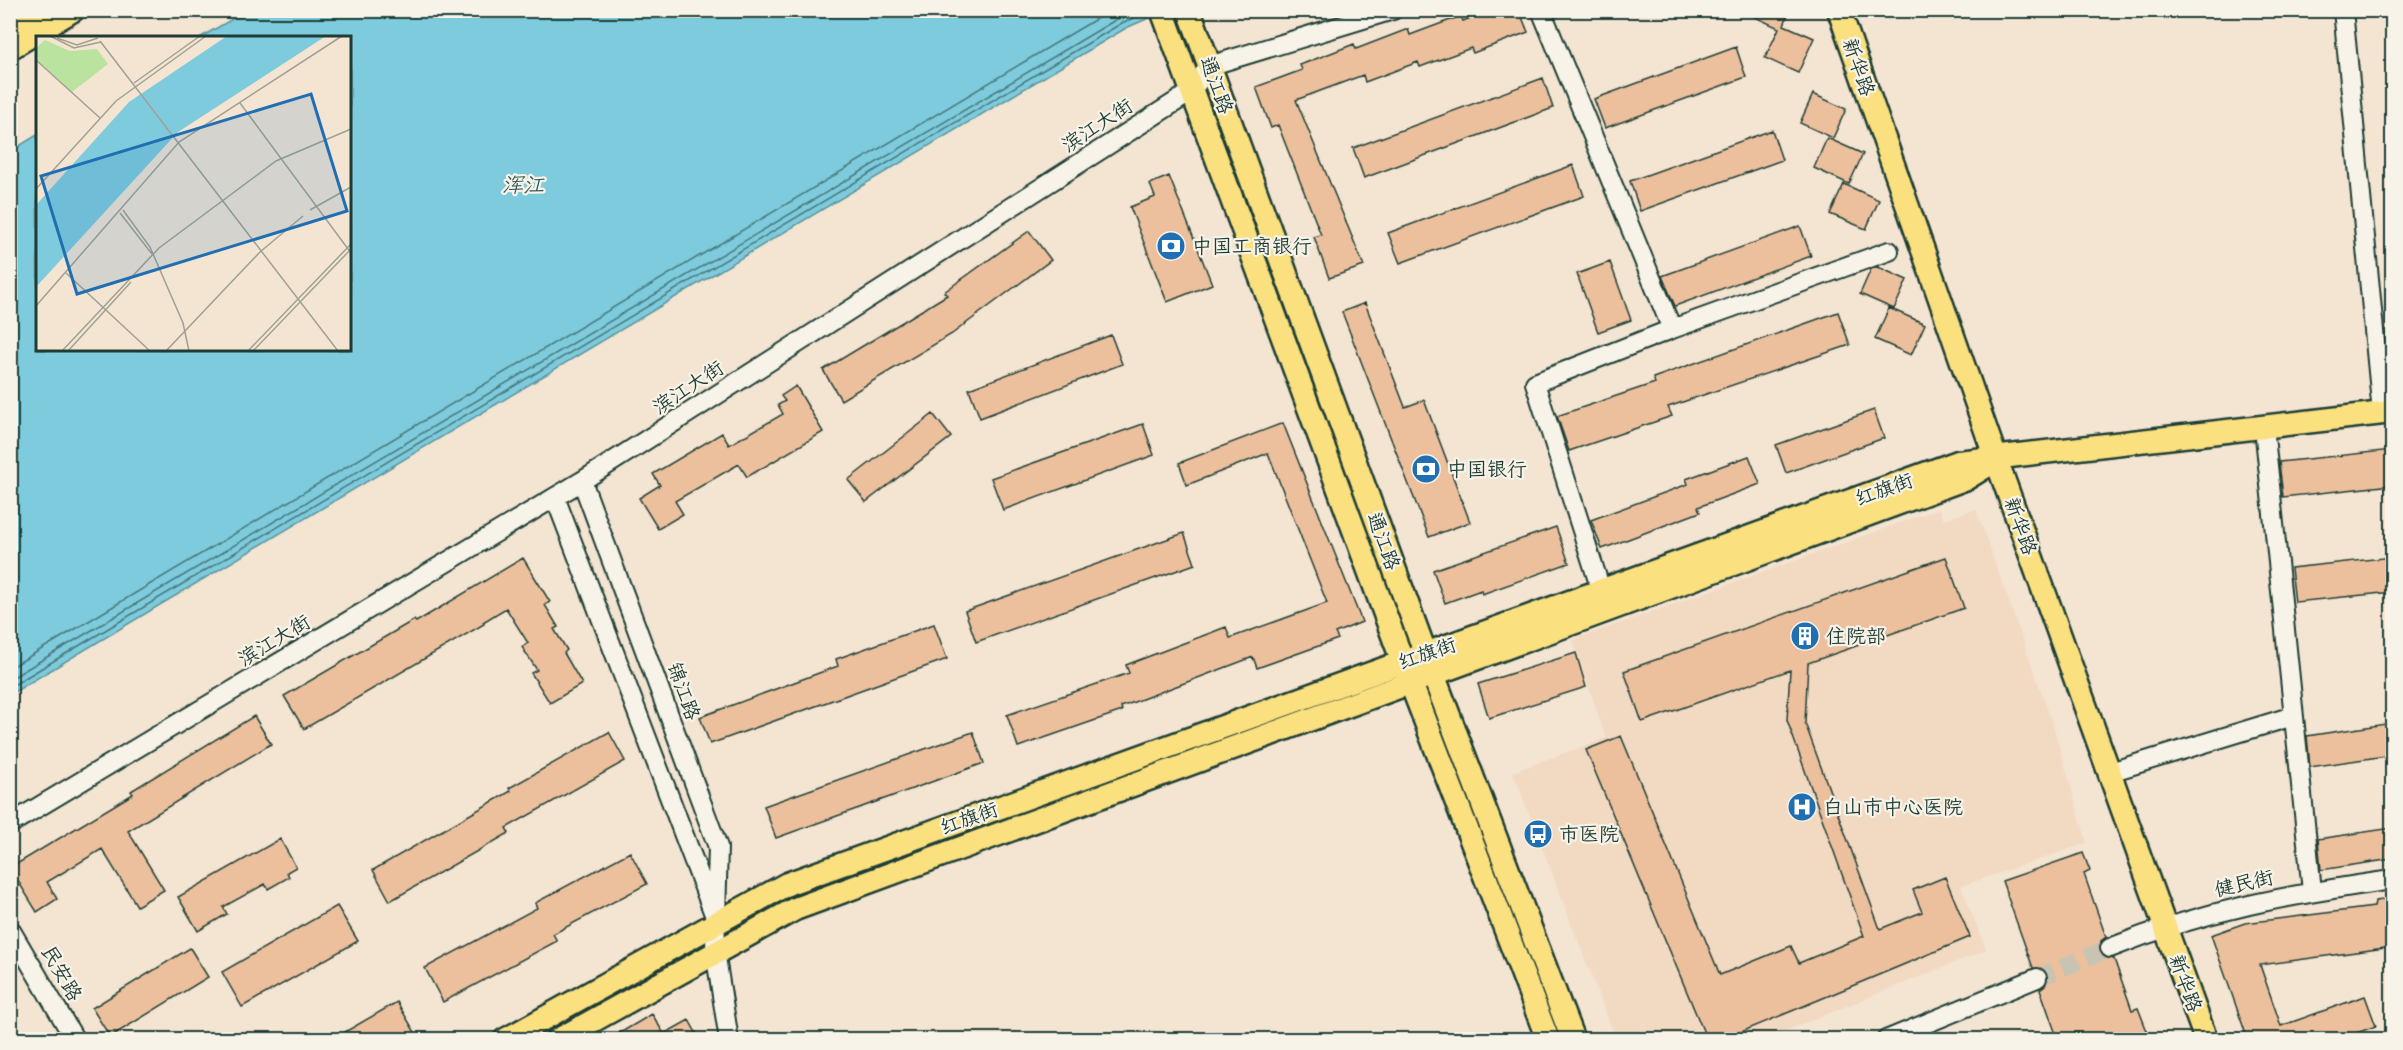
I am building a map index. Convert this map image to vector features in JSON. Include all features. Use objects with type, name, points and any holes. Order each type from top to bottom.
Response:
[{"type":"main road","points":[[10,24],[33,10]]},
{"type":"main road","points":[[10,48],[73,10]]},
{"type":"main road","name":"通江路","points":[[1162,10],[1402,660],[1548,1040]]},
{"type":"main road","name":"通江路","points":[[1189,10],[1429,664],[1573,1040]]},
{"type":"main road","name":"新华路","points":[[1839,10],[1996,459],[2206,1040]]},
{"type":"main road","name":"红旗街","points":[[505,1040],[787,884],[1402,660],[1429,664],[1601,590],[1958,462],[2387,413]]},
{"type":"main road","points":[[558,1040],[715,951],[795,909],[1411,682],[1429,664],[1967,478],[1996,459]]},
{"type":"street","points":[[1209,66],[1393,10]]},
{"type":"street","points":[[1541,10],[1672,330]]},
{"type":"street","points":[[2343,10],[2387,413]]},
{"type":"street","name":"滨江大街","points":[[10,824],[582,481],[1191,92],[1209,66]]},
{"type":"street","points":[[1601,590],[1535,383],[1672,330],[1890,251]]},
{"type":"street","points":[[2264,427],[2312,891]]},
{"type":"street","name":"锦江路","points":[[582,481],[718,847],[715,951],[729,1040]]},
{"type":"street","name":"锦江路","points":[[555,497],[690,856],[717,921]]},
{"type":"street","points":[[2110,772],[2293,716]]},
{"type":"street","name":"健民街","points":[[2110,948],[2165,926],[2232,907],[2312,891],[2392,880]]},
{"type":"street","name":"民安路","points":[[10,929],[75,1040]]},
{"type":"street","points":[[1886,1040],[2037,978]]},
{"type":"shaded area","name":"白山市中心医院","points":[[1939,509],[1943,520],[1976,509],[2053,725],[2087,843],[1961,886],[1986,950],[1765,1039],[1616,1039],[1513,772],[1606,738],[1573,640]]},
{"type":"water","name":"浑江","points":[[246,11],[1165,11],[1126,28],[11,694],[11,151],[36,136],[36,351],[351,351],[351,36],[203,36]]},
{"type":"building","points":[[1491,10],[1519,10],[1528,32],[1473,53],[1471,48],[1420,67],[1418,62],[1365,82],[1363,75],[1296,100],[1364,266],[1329,278],[1314,237],[1321,235],[1278,125],[1271,128],[1256,87],[1302,70],[1300,65],[1354,44],[1356,49],[1408,29],[1410,35],[1461,16],[1463,21]]},
{"type":"building","points":[[1740,10],[1790,10],[1784,25],[1814,38],[1798,73],[1765,58],[1779,28]]},
{"type":"building","points":[[1736,47],[1746,77],[1605,128],[1594,99]]},
{"type":"building","points":[[1543,78],[1553,108],[1364,178],[1353,148]]},
{"type":"building","points":[[1813,94],[1846,109],[1833,138],[1800,123]]},
{"type":"building","points":[[1772,130],[1782,160],[1640,211],[1630,181]]},
{"type":"building","points":[[1827,138],[1863,154],[1849,184],[1814,168]]},
{"type":"building","points":[[1573,165],[1584,196],[1400,263],[1388,233]]},
{"type":"building","name":"中国工商银行","points":[[1169,176],[1212,284],[1167,302],[1130,207],[1155,197],[1150,184]]},
{"type":"building","points":[[1844,184],[1879,200],[1866,229],[1830,214]]},
{"type":"building","points":[[1800,226],[1811,256],[1675,306],[1662,276]]},
{"type":"building","points":[[1029,231],[1051,260],[952,334],[841,400],[823,370],[947,295],[944,292]]},
{"type":"building","points":[[1610,262],[1631,320],[1598,332],[1577,274]]},
{"type":"building","points":[[1878,267],[1907,280],[1894,309],[1860,294],[1871,269]]},
{"type":"building","name":"中国银行","points":[[1365,303],[1405,407],[1424,400],[1470,522],[1429,537],[1342,312]]},
{"type":"building","points":[[1889,308],[1925,324],[1911,355],[1875,339]]},
{"type":"building","points":[[1838,312],[1850,345],[1668,407],[1672,416],[1569,451],[1557,416],[1655,383],[1653,378]]},
{"type":"building","points":[[1111,335],[1122,364],[980,418],[969,389]]},
{"type":"building","points":[[796,386],[823,432],[747,477],[739,464],[675,501],[683,514],[658,529],[639,498],[660,485],[653,474],[722,433],[729,445],[783,414],[778,405],[785,401],[781,396]]},
{"type":"building","points":[[1874,410],[1884,438],[1786,473],[1776,445]]},
{"type":"building","points":[[933,414],[951,437],[866,502],[848,480]]},
{"type":"building","points":[[1283,423],[1362,622],[1335,633],[1338,639],[1257,668],[1253,657],[1121,707],[1122,711],[1018,747],[1007,715],[1129,673],[1126,665],[1226,627],[1230,638],[1327,603],[1268,453],[1187,485],[1179,463]]},
{"type":"building","points":[[1143,424],[1154,455],[1003,510],[991,478]]},
{"type":"building","points":[[2392,450],[2392,485],[2283,497],[2279,462]]},
{"type":"building","points":[[1749,456],[1760,484],[1698,507],[1700,512],[1602,549],[1591,520],[1688,484],[1686,479]]},
{"type":"building","points":[[1556,527],[1569,563],[1482,594],[1481,590],[1445,603],[1433,570]]},
{"type":"building","points":[[1184,533],[1195,564],[976,642],[965,611]]},
{"type":"building","points":[[1946,557],[1964,608],[1808,663],[1805,723],[1880,929],[1922,912],[1913,890],[1945,877],[1970,937],[1722,1040],[1707,1040],[1586,750],[1621,736],[1720,975],[1791,946],[1799,963],[1864,936],[1787,720],[1790,670],[1642,722],[1624,671]]},
{"type":"building","points":[[2392,557],[2392,592],[2295,602],[2291,568]]},
{"type":"building","points":[[523,558],[550,602],[545,605],[558,627],[554,629],[567,650],[564,653],[582,684],[550,703],[531,673],[537,670],[522,647],[528,643],[506,608],[483,622],[484,624],[304,729],[284,696],[414,620],[416,622]]},
{"type":"building","points":[[934,624],[947,659],[710,744],[700,717],[838,666],[836,659]]},
{"type":"building","points":[[1576,653],[1586,687],[1489,718],[1478,684]]},
{"type":"building","points":[[254,716],[271,744],[128,831],[164,890],[137,906],[102,849],[47,882],[57,899],[37,912],[10,868],[133,794],[131,791]]},
{"type":"building","points":[[2392,723],[2392,755],[2310,767],[2307,736]]},
{"type":"building","points":[[609,732],[625,761],[506,828],[509,833],[390,901],[373,870],[511,791],[509,788]]},
{"type":"building","points":[[973,732],[984,763],[776,838],[764,806]]},
{"type":"building","points":[[2392,828],[2392,859],[2321,870],[2318,839]]},
{"type":"building","points":[[280,839],[296,867],[287,872],[289,877],[268,889],[265,884],[223,907],[227,914],[198,931],[178,897]]},
{"type":"building","points":[[630,852],[647,884],[553,934],[557,941],[443,1002],[425,968],[537,908],[535,903]]},
{"type":"building","points":[[2083,853],[2090,871],[2084,874],[2106,937],[2101,941],[2099,951],[2103,957],[2114,959],[2132,1010],[2138,1008],[2147,1031],[2122,1040],[2058,1040],[2040,989],[2046,984],[2048,974],[2043,969],[2033,968],[2002,881]]},
{"type":"building","points":[[2392,899],[2392,947],[2260,965],[2281,1026],[2365,996],[2376,1026],[2337,1040],[2248,1040],[2211,935],[2245,923],[2374,907],[2375,901]]},
{"type":"building","points":[[337,906],[358,941],[242,1007],[222,972]]},
{"type":"building","points":[[190,948],[208,977],[110,1037],[92,1008]]},
{"type":"building","points":[[397,1002],[416,1034],[405,1040],[331,1040]]},
{"type":"building","points":[[652,1014],[664,1034],[689,1020],[700,1040],[608,1040]]},
{"type":"tunnel","points":[[2037,978],[2110,948]]},
{"type":"place","name":"中国工商银行","points":[[1171,246]]},
{"type":"place","name":"中国银行","points":[[1426,469]]},
{"type":"place","name":"住院部","points":[[1805,636]]},
{"type":"place","name":"白山市中心医院","points":[[1802,807]]},
{"type":"place","name":"市医院","points":[[1538,834]]}]
